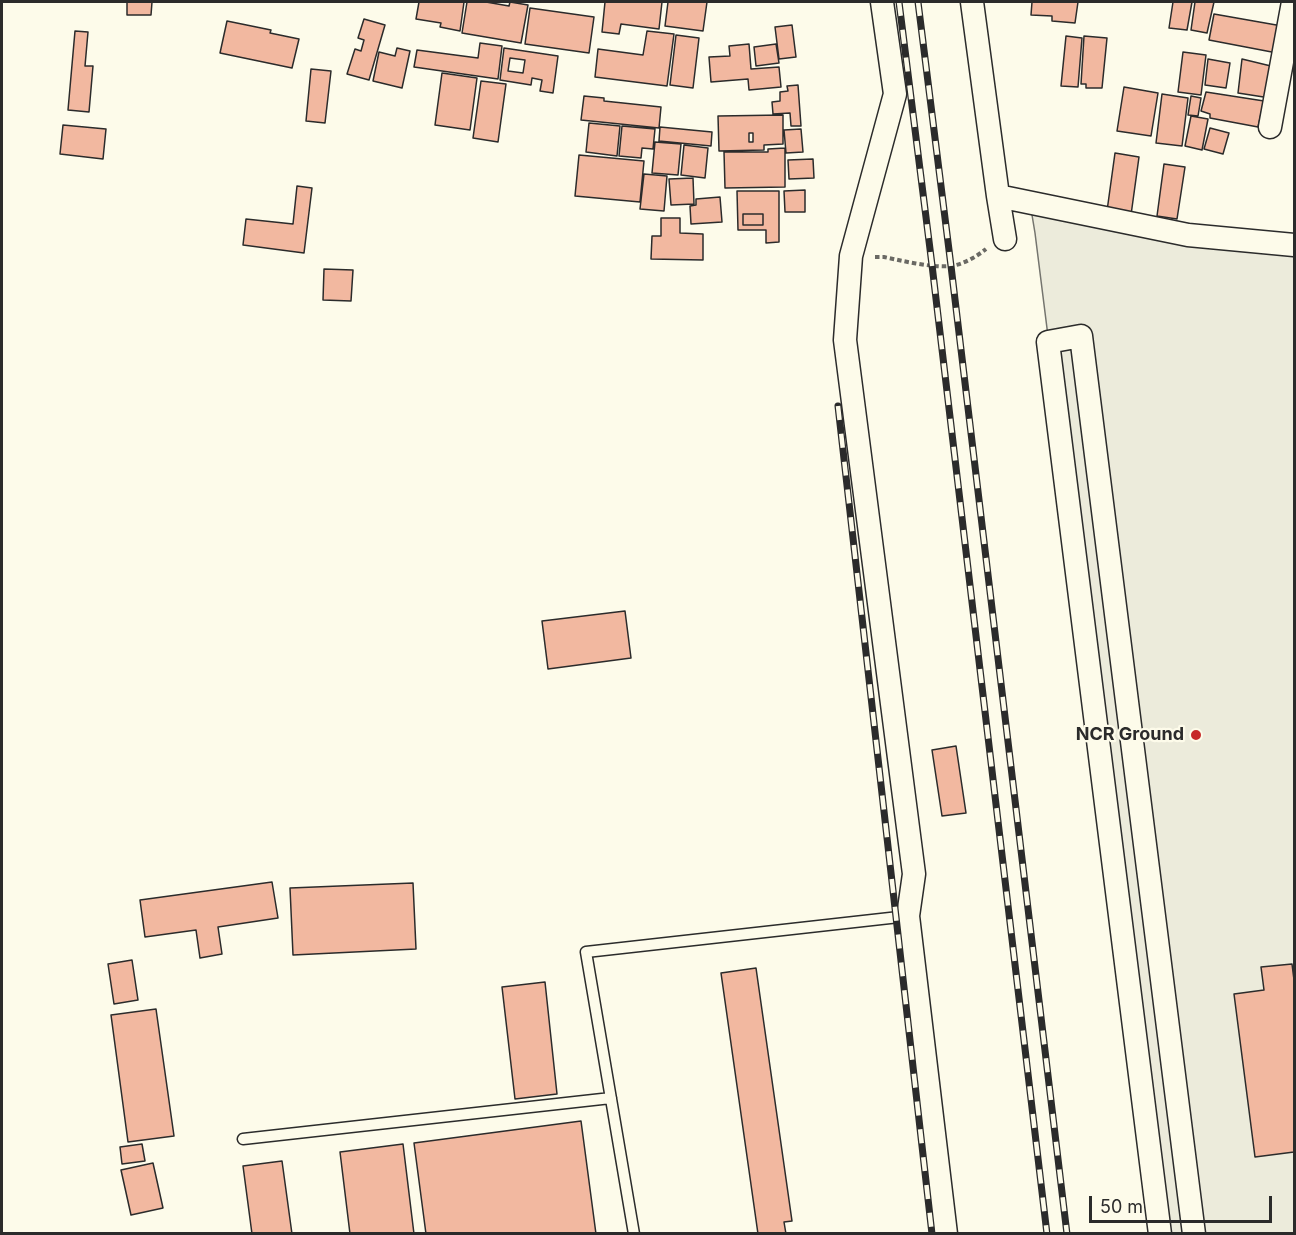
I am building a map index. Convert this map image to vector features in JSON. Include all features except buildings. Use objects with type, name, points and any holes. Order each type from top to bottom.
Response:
[{"type":"street","points":[[882,2],[895,94],[851,256],[845,340],[914,874],[908,916],[946,1233]]},
{"type":"street","points":[[972,2],[1005,239]]},
{"type":"street","points":[[1270,127],[1293,2]]},
{"type":"street","points":[[998,196],[1188,235],[1294,246]]},
{"type":"street","points":[[1160,1233],[1048,342],[1081,336],[1194,1233]]},
{"type":"lane","points":[[634,1233],[586,952],[908,916]]},
{"type":"lane","points":[[243,1139],[611,1098]]},
{"type":"path","points":[[851,256],[884,256],[911,262],[951,266],[966,261],[1005,239]]},
{"type":"shaded area","name":"NCR Ground","points":[[1031,209],[1294,237],[1294,1233],[1161,1233]]},
{"type":"railway","points":[[899,2],[1047,1234]]},
{"type":"railway","points":[[918,2],[1067,1234]]},
{"type":"railway","points":[[838,406],[932,1234]]},
{"type":"place","name":"NCR Ground","points":[[1196,735]]}]
